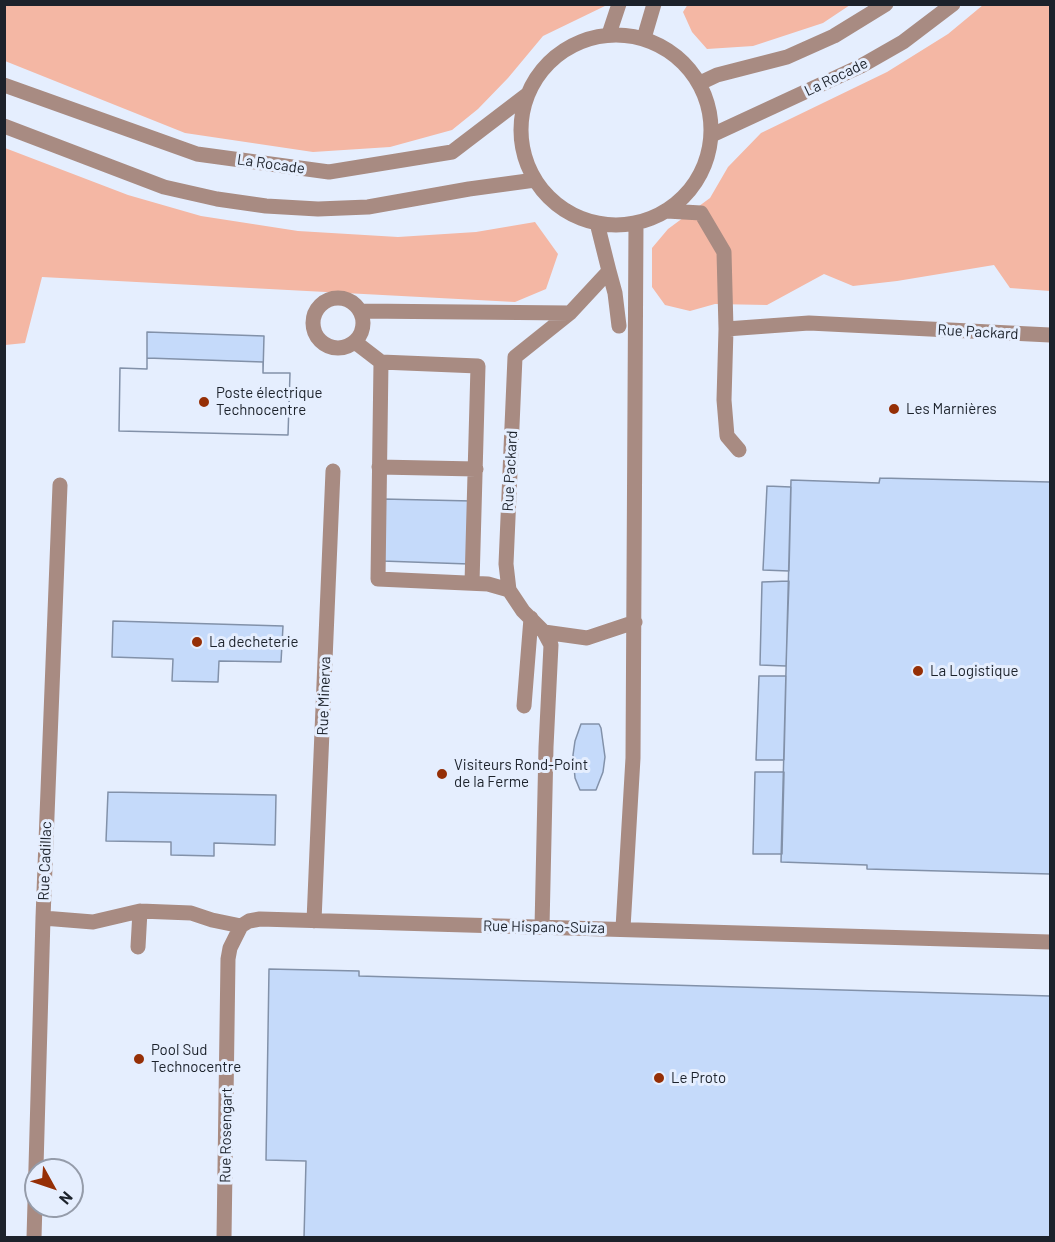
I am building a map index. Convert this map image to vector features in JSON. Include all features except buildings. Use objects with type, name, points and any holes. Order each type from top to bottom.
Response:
[{"type":"lane","points":[[609,34],[620,4]]},
{"type":"lane","points":[[644,38],[654,4]]},
{"type":"lane","points":[[700,83],[717,75],[787,57],[834,36],[886,4]]},
{"type":"lane","name":"La Rocade","points":[[712,135],[861,66],[903,42],[953,4]]},
{"type":"lane","points":[[609,34],[627,34],[644,38],[666,48],[686,63],[700,83],[710,108],[712,135],[706,161],[694,185],[667,211],[636,223],[616,225],[597,223],[572,215],[551,200],[535,180],[523,153],[521,123],[528,94],[538,75],[551,59],[569,46],[588,38],[609,34]]},
{"type":"lane","name":"La Rocade","points":[[4,85],[197,154],[329,172],[452,152],[528,94]]},
{"type":"lane","points":[[4,126],[164,187],[217,199],[266,206],[318,209],[368,207],[535,180]]},
{"type":"lane","points":[[667,211],[701,213],[724,252],[726,329],[724,400],[727,436],[739,450]]},
{"type":"lane","points":[[597,223],[615,293],[619,326]]},
{"type":"lane","points":[[623,928],[633,758],[636,223]]},
{"type":"lane","name":"Rue Packard","points":[[509,590],[506,564],[515,357],[570,313],[609,272]]},
{"type":"lane","points":[[339,297],[347,299],[361,311],[364,323],[362,332],[355,342],[342,348],[333,348],[325,345],[316,335],[313,318],[322,302],[339,297]]},
{"type":"lane","points":[[361,311],[570,313]]},
{"type":"lane","name":"Rue Packard","points":[[726,329],[809,323],[1050,335]]},
{"type":"lane","points":[[355,342],[381,362],[478,366],[472,583]]},
{"type":"lane","points":[[381,362],[378,579],[488,584],[509,590],[544,632],[551,645],[542,927]]},
{"type":"lane","points":[[379,467],[476,469]]},
{"type":"lane","name":"Rue Minerva","points":[[314,921],[333,471]]},
{"type":"lane","name":"Rue Cadillac","points":[[34,1238],[43,918],[60,485]]},
{"type":"lane","points":[[524,706],[531,618]]},
{"type":"lane","points":[[544,632],[587,638],[634,622]]},
{"type":"lane","points":[[138,947],[140,910]]},
{"type":"lane","name":"Rue Hispano-Suiza","points":[[43,918],[93,922],[140,910],[191,913],[241,926],[249,921],[260,919],[1050,942]]},
{"type":"lane","name":"Rue Rosengart","points":[[224,1238],[228,958],[230,948],[241,926]]},
{"type":"shaded area","points":[[5,4],[607,5],[543,36],[478,109],[452,130],[390,147],[313,152],[185,133],[5,61]]},
{"type":"shaded area","points":[[688,4],[850,5],[823,23],[753,46],[707,49],[692,32],[683,12]]},
{"type":"shaded area","points":[[983,5],[1050,5],[1050,291],[1010,288],[994,265],[853,286],[824,274],[767,305],[715,304],[690,311],[665,305],[652,287],[652,248],[668,229],[710,198],[728,167],[761,133],[887,72],[948,34]]},
{"type":"shaded area","points":[[5,148],[128,195],[201,216],[298,231],[398,237],[476,232],[535,222],[558,254],[546,289],[515,302],[42,277],[25,343],[5,345]]},
{"type":"place","name":"Poste électrique Technocentre","points":[[204,402]]},
{"type":"place","name":"Les Marnières","points":[[894,409]]},
{"type":"place","name":"La decheterie","points":[[197,642]]},
{"type":"place","name":"La Logistique","points":[[918,671]]},
{"type":"place","name":"Visiteurs Rond-Point de la Ferme","points":[[442,774]]},
{"type":"place","name":"Pool Sud Technocentre","points":[[139,1059]]},
{"type":"place","name":"Le Proto","points":[[659,1078]]}]
